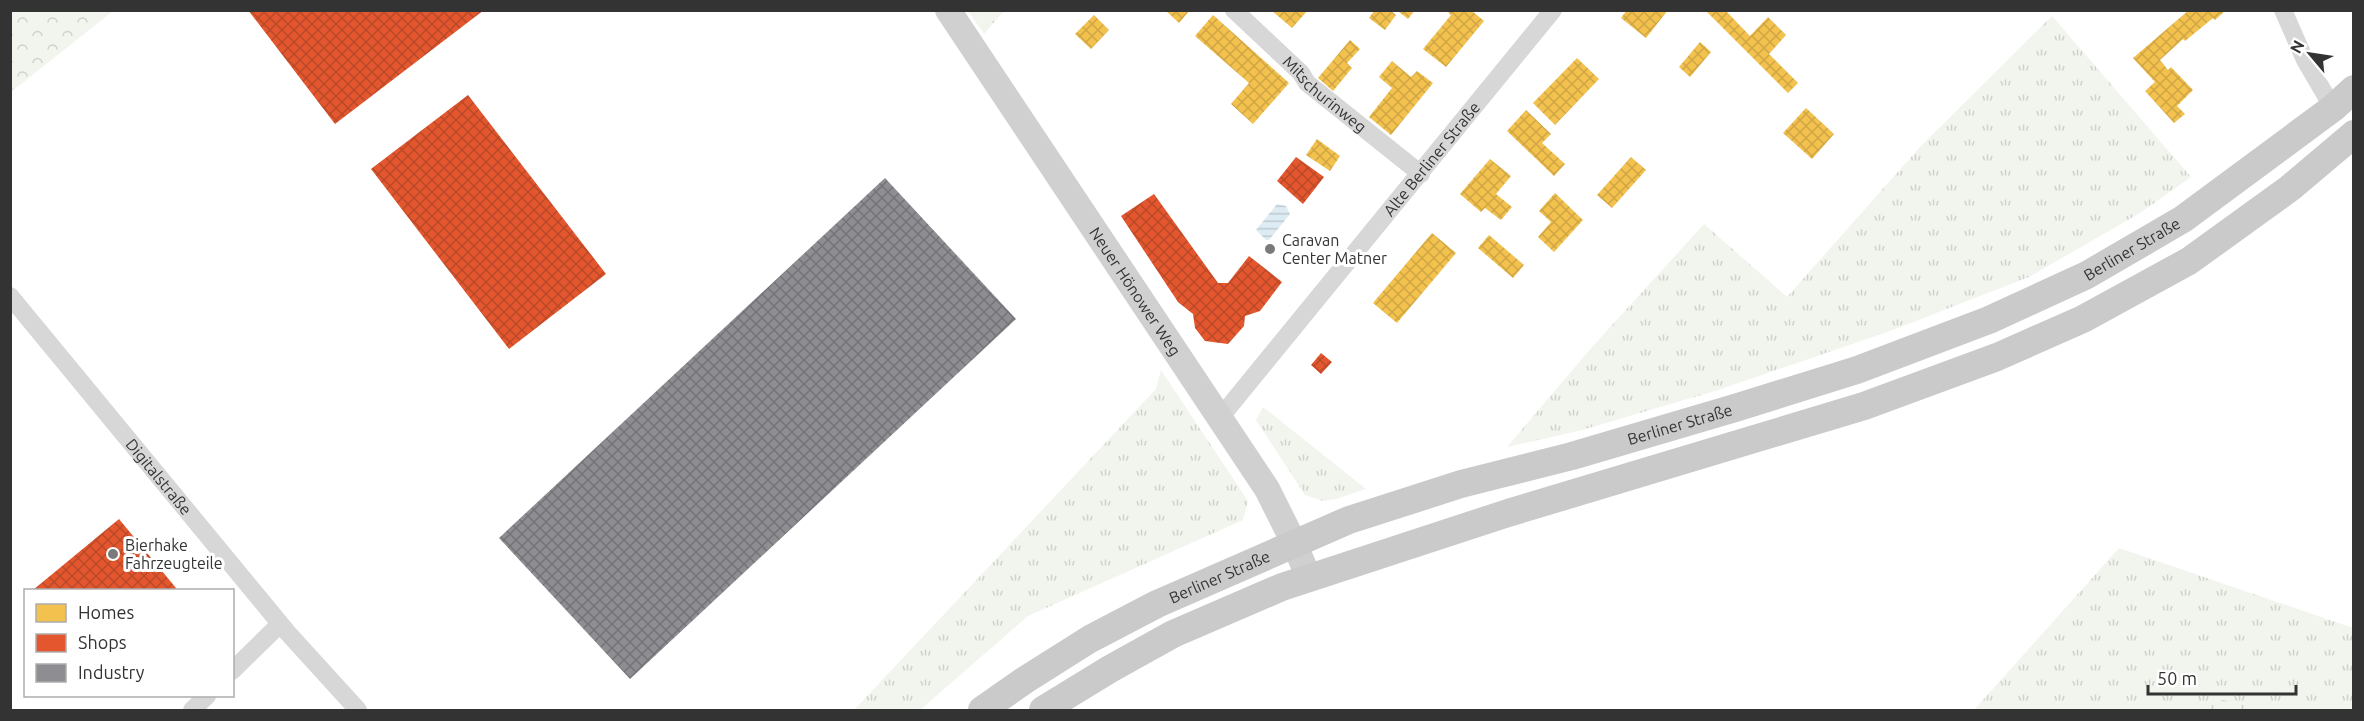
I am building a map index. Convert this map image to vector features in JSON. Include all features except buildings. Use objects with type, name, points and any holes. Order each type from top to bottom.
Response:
[{"type":"main road","name":"Neuer Hönower Weg","points":[[948,10],[1267,489],[1309,578]]},
{"type":"main road","name":"Berliner Straße","points":[[982,711],[1090,639],[1157,604],[1349,520],[1461,484],[1572,456],[1857,370],[1989,320],[2087,275],[2183,219],[2333,108],[2354,89]]},
{"type":"main road","points":[[2333,108],[2352,142]]},
{"type":"main road","name":"Berliner Straße","points":[[1043,711],[1110,669],[1173,634],[1255,597],[1508,513],[1864,406],[1998,357],[2083,319],[2189,261],[2352,142]]},
{"type":"street","name":"Mitschurinweg","points":[[1234,10],[1301,73],[1307,83],[1421,174]]},
{"type":"street","name":"Alte Berliner Straße","points":[[1219,419],[1553,10]]},
{"type":"street","points":[[2283,10],[2305,60],[2333,108]]},
{"type":"street","name":"Digitalstraße","points":[[10,296],[280,624],[358,711]]},
{"type":"street","points":[[234,669],[280,624]]},
{"type":"street","points":[[192,711],[206,697]]},
{"type":"green space","points":[[11,10],[112,10],[113,11],[11,92]]},
{"type":"green space","points":[[968,11],[1004,11],[984,34]]},
{"type":"green space","points":[[2052,16],[2191,177],[2140,213],[2029,277],[1890,331],[1715,391],[1582,430],[1507,447],[1593,346],[1704,224],[1787,297],[1920,147]]},
{"type":"green space","points":[[1161,370],[1248,501],[1243,520],[1028,616],[920,710],[854,710],[1156,389]]},
{"type":"green space","points":[[1263,407],[1366,489],[1323,501],[1305,495],[1256,420]]},
{"type":"green space","points":[[2119,548],[2353,628],[2353,710],[1974,710]]},
{"type":"green space","points":[[2222,700],[2275,710],[2202,710]]},
{"type":"shaded area","points":[[1277,204],[1286,206],[1290,214],[1269,240],[1266,240],[1256,230]]},
{"type":"place","name":"Caravan Center Matner","points":[[1270,249]]},
{"type":"place","name":"Bierhake Fahrzeugteile","points":[[113,554]]}]
